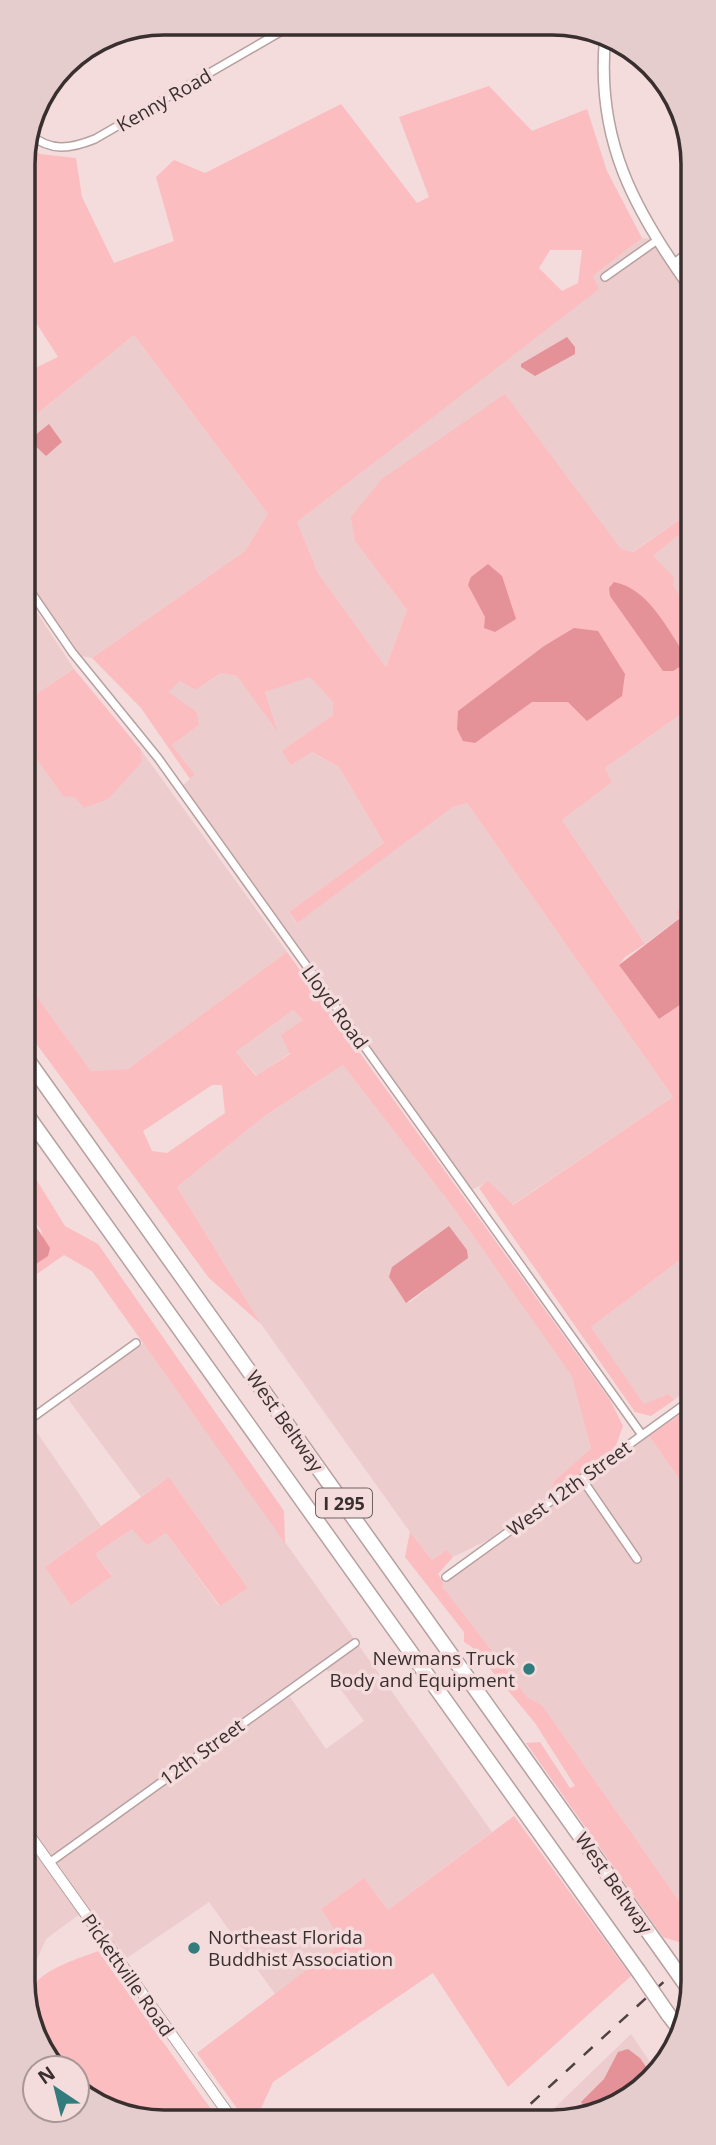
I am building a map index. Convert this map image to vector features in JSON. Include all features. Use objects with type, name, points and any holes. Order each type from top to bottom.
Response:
[{"type":"highway","name":"West Beltway","points":[[35,1070],[681,1977]]},
{"type":"highway","name":"West Beltway","points":[[35,1126],[674,2022]]},
{"type":"main road","points":[[605,46],[604,98],[611,141],[629,191],[656,241],[681,275]]},
{"type":"street","name":"Kenny Road","points":[[37,139],[51,148],[68,148],[95,139],[275,35]]},
{"type":"street","points":[[605,277],[656,241]]},
{"type":"street","points":[[673,264],[681,258]]},
{"type":"street","name":"Lloyd Road","points":[[35,598],[72,652],[166,769],[642,1435]]},
{"type":"street","points":[[35,1416],[136,1343]]},
{"type":"street","name":"West 12th Street","points":[[446,1577],[681,1407]]},
{"type":"street","points":[[582,1479],[638,1559]]},
{"type":"street","name":"12th Street","points":[[49,1863],[355,1643]]},
{"type":"street","name":"Pickettville Road","points":[[35,1843],[226,2110]]},
{"type":"shaded area","points":[[489,86],[532,131],[587,109],[607,171],[642,238],[593,276],[599,289],[297,522],[318,573],[386,667],[407,610],[355,541],[351,517],[382,479],[505,394],[621,549],[633,552],[681,519],[681,533],[653,556],[674,577],[673,585],[681,598],[681,714],[605,768],[612,782],[562,820],[645,944],[625,957],[619,965],[659,1019],[681,1004],[681,1259],[591,1327],[644,1404],[669,1394],[674,1400],[651,1416],[635,1412],[479,1188],[488,1181],[513,1205],[673,1097],[467,803],[453,807],[297,923],[289,912],[384,843],[339,767],[312,752],[291,765],[282,751],[333,715],[333,702],[310,677],[265,692],[278,732],[237,676],[221,673],[195,690],[180,681],[168,692],[197,712],[199,725],[172,745],[195,775],[190,779],[141,708],[92,658],[245,551],[268,514],[134,335],[35,415],[35,368],[58,357],[35,321],[36,151],[40,154],[76,158],[82,197],[114,263],[174,241],[156,177],[174,160],[205,173],[341,104],[417,203],[429,197],[399,117]],"holes":[[[550,250],[582,250],[578,283],[562,291],[539,268]],[[574,629],[568,702],[533,702],[459,711],[544,646]]]},
{"type":"shaded area","points":[[642,238],[649,239],[681,285],[681,519],[632,552],[621,549],[355,541],[407,610],[386,667],[318,573],[297,522],[598,289],[593,276]]},
{"type":"shaded area","points":[[134,335],[268,514],[245,551],[92,658],[81,656],[35,591],[35,415]]},
{"type":"shaded area","points":[[567,337],[575,347],[575,354],[535,376],[521,367],[521,364]]},
{"type":"shaded area","points":[[49,424],[62,442],[46,456],[35,446],[35,435]]},
{"type":"shaded area","points":[[681,533],[681,598],[653,556]]},
{"type":"shaded area","points":[[488,564],[502,576],[516,619],[495,632],[484,628],[485,617],[468,585],[471,577]]},
{"type":"shaded area","points":[[614,582],[626,586],[647,601],[681,648],[681,666],[673,671],[663,671],[610,596],[609,588]]},
{"type":"shaded area","points":[[35,610],[74,669],[35,695]]},
{"type":"shaded area","points":[[574,628],[598,631],[625,674],[622,696],[587,721],[568,702],[532,702],[475,743],[463,741],[457,729],[458,711],[544,646]]},
{"type":"shaded area","points":[[74,669],[141,750],[142,762],[108,799],[84,808],[75,797],[63,796],[35,757],[35,695]]},
{"type":"shaded area","points":[[221,673],[237,676],[277,728],[265,692],[311,676],[333,702],[333,715],[283,751],[311,752],[339,767],[384,843],[289,912],[296,923],[453,807],[467,803],[673,1097],[512,1205],[488,1182],[471,1190],[183,785],[195,775],[172,745],[199,725],[197,712],[167,692],[180,681],[195,690]]},
{"type":"shaded area","points":[[681,714],[681,909],[676,912],[679,919],[645,944],[562,820],[611,782],[605,768]]},
{"type":"shaded area","points":[[141,750],[287,952],[128,1069],[91,1071],[35,994],[35,756],[63,795],[142,762]]},
{"type":"shaded area","points":[[681,909],[681,923],[676,912]]},
{"type":"shaded area","points":[[679,919],[681,1004],[659,1019],[619,965]]},
{"type":"shaded area","points":[[287,952],[610,1400],[623,1426],[615,1448],[551,1495],[554,1481],[591,1449],[572,1376],[455,1210],[343,1065],[266,1115],[177,1187],[261,1324],[209,1278],[35,1042],[35,994],[91,1071],[128,1069]],"holes":[[[293,1010],[303,1020],[281,1035],[290,1054],[256,1076],[236,1052]],[[212,1085],[222,1085],[225,1113],[167,1153],[152,1151],[143,1131]]]},
{"type":"shaded area","points":[[293,1010],[303,1020],[290,1053],[257,1076],[236,1052]]},
{"type":"shaded area","points":[[343,1065],[455,1210],[573,1376],[591,1450],[554,1481],[551,1495],[488,1540],[453,1557],[447,1550],[432,1560],[410,1532],[261,1324],[177,1187],[266,1115]],"holes":[[[449,1226],[428,1288],[409,1303],[392,1267]]]},
{"type":"shaded area","points":[[35,1180],[65,1226],[98,1244],[284,1511],[285,1543],[92,1271],[64,1255],[35,1275],[35,1264],[47,1256],[41,1230],[35,1222]]},
{"type":"shaded area","points":[[35,1225],[50,1248],[48,1256],[35,1265]]},
{"type":"shaded area","points":[[449,1226],[467,1250],[468,1258],[406,1303],[389,1277],[392,1267]]},
{"type":"shaded area","points":[[681,1259],[681,1394],[674,1400],[669,1394],[644,1405],[591,1327]]},
{"type":"shaded area","points":[[143,1343],[492,1832],[388,1910],[364,1878],[321,1909],[344,1942],[275,1994],[209,1902],[124,1960],[35,1834],[35,1430],[101,1526],[45,1567],[112,1575],[95,1554],[132,1529],[166,1533],[219,1606],[248,1588],[169,1477],[141,1497],[68,1399]],"holes":[[[325,1668],[364,1721],[326,1749],[288,1694]]]},
{"type":"shaded area","points":[[681,1414],[681,1481],[649,1436]]},
{"type":"shaded area","points":[[649,1436],[681,1481],[681,1904],[542,1705],[528,1698],[441,1585]]},
{"type":"shaded area","points":[[169,1477],[248,1588],[220,1606],[166,1533],[147,1545],[132,1529],[95,1554],[112,1576],[71,1605],[45,1567]]},
{"type":"shaded area","points":[[410,1532],[432,1560],[447,1550],[453,1557],[438,1574],[444,1584],[442,1586],[528,1698],[542,1705],[681,1904],[681,1943],[663,1937],[526,1743],[540,1742],[570,1788],[575,1786],[535,1723],[472,1647],[464,1642],[464,1632],[405,1557]]},
{"type":"shaded area","points":[[514,1816],[631,1976],[508,2087],[433,1973],[273,2082],[260,2110],[238,2110],[197,2053],[343,1942],[321,1909],[364,1878],[388,1910]]},
{"type":"shaded area","points":[[35,1850],[80,1914],[46,1939],[35,1964]]},
{"type":"shaded area","points":[[98,1951],[212,2110],[139,2108],[107,2097],[91,2087],[91,2054],[58,2054],[39,2014],[35,1984],[52,1970]]},
{"type":"shaded area","points":[[631,2034],[651,2063],[637,2078],[609,2097],[577,2108],[552,2110]]},
{"type":"shaded area","points":[[628,2049],[640,2058],[647,2068],[616,2093],[584,2106],[581,2102],[604,2079],[618,2052]]},
{"type":"railway","points":[[524,2110],[681,1966]]},
{"type":"place","name":"Newmans Truck Body and Equipment","points":[[529,1669]]},
{"type":"place","name":"Northeast Florida Buddhist Association","points":[[194,1948]]}]
